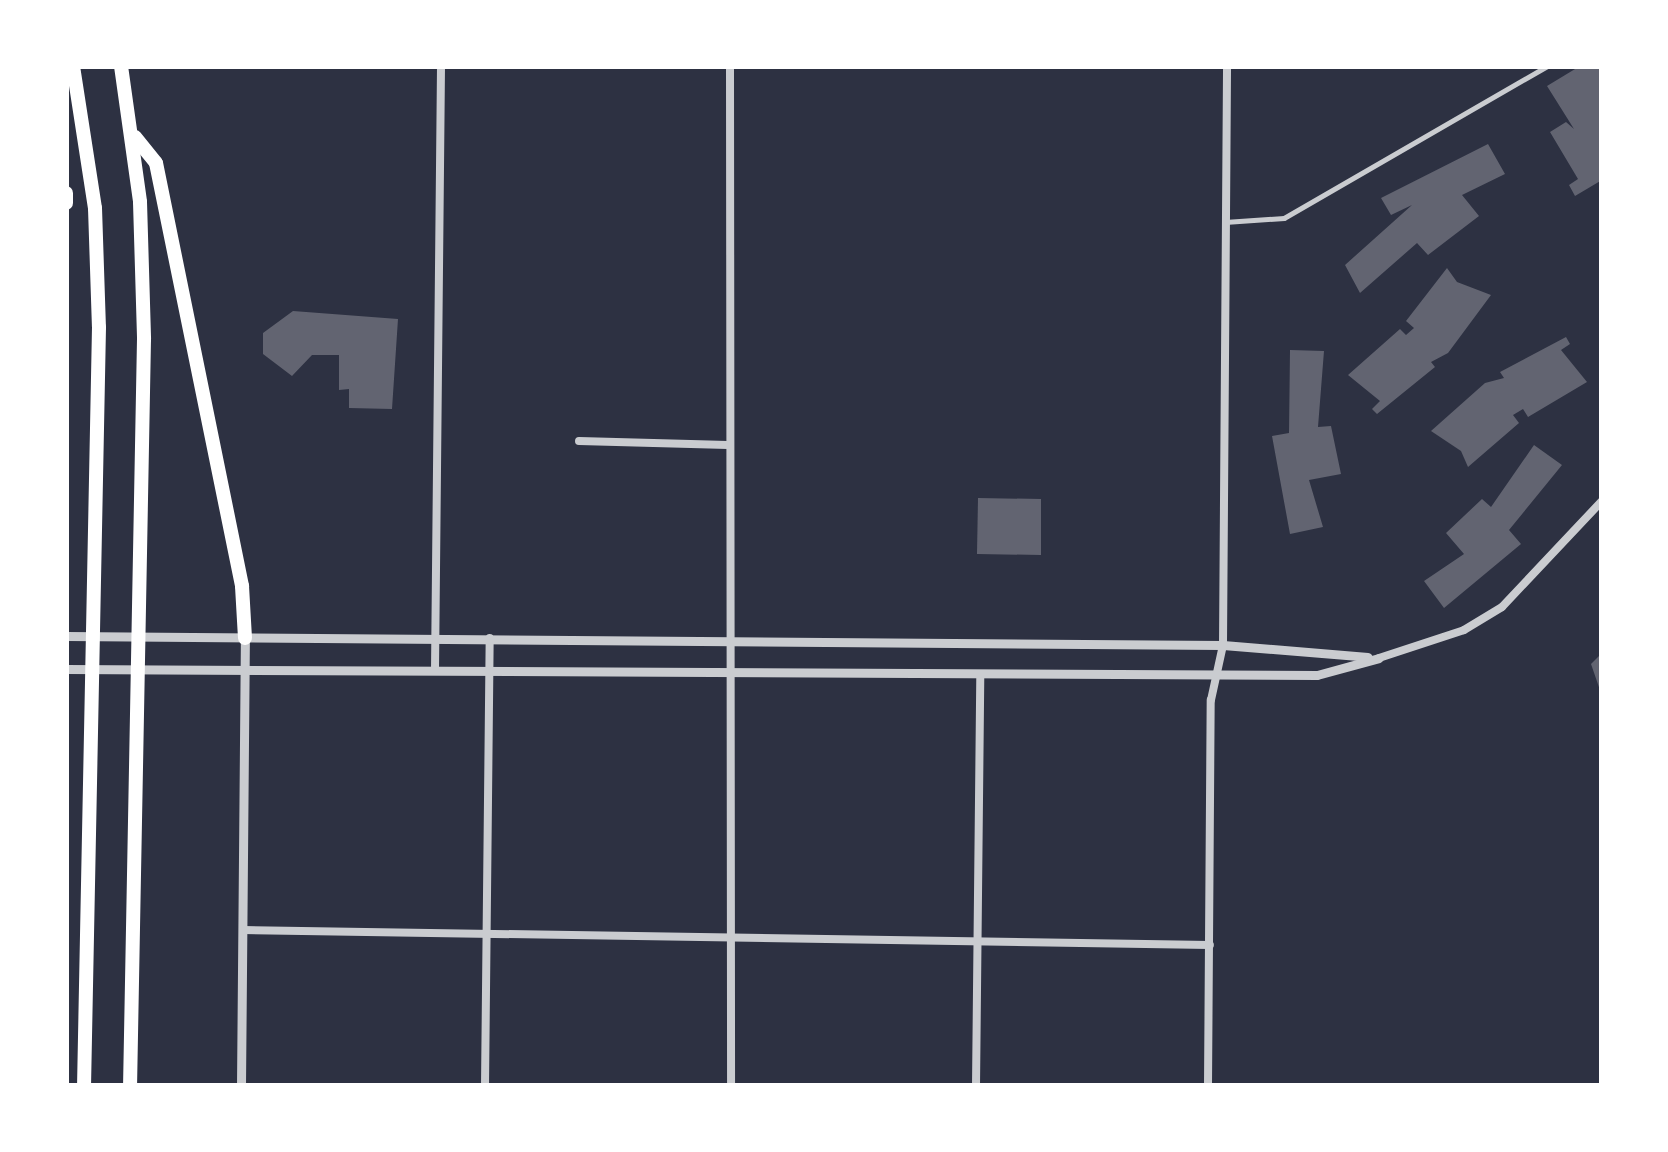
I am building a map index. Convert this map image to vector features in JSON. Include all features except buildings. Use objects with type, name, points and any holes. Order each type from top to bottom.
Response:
[{"type":"highway","points":[[73,66],[98,262],[84,1086]]},
{"type":"highway","points":[[121,66],[134,135],[144,339],[130,1086]]},
{"type":"highway","points":[[134,135],[156,163],[242,586],[245,638]]},
{"type":"highway","points":[[66,193],[66,203]]},
{"type":"street","points":[[435,670],[441,66]]},
{"type":"street","points":[[730,66],[731,1086]]},
{"type":"street","points":[[1208,1086],[1211,700],[1222,645],[1227,66]]},
{"type":"street","points":[[579,441],[728,445]]},
{"type":"street","points":[[66,669],[1318,675],[1464,630],[1502,608],[1602,501]]},
{"type":"street","points":[[66,636],[1222,645],[1379,658]]},
{"type":"street","points":[[485,1086],[490,637]]},
{"type":"street","points":[[242,1086],[245,638]]},
{"type":"street","points":[[976,1086],[980,675]]},
{"type":"street","points":[[243,930],[488,938],[1210,945]]},
{"type":"lane","points":[[1225,222],[1284,218],[1547,66]]}]
